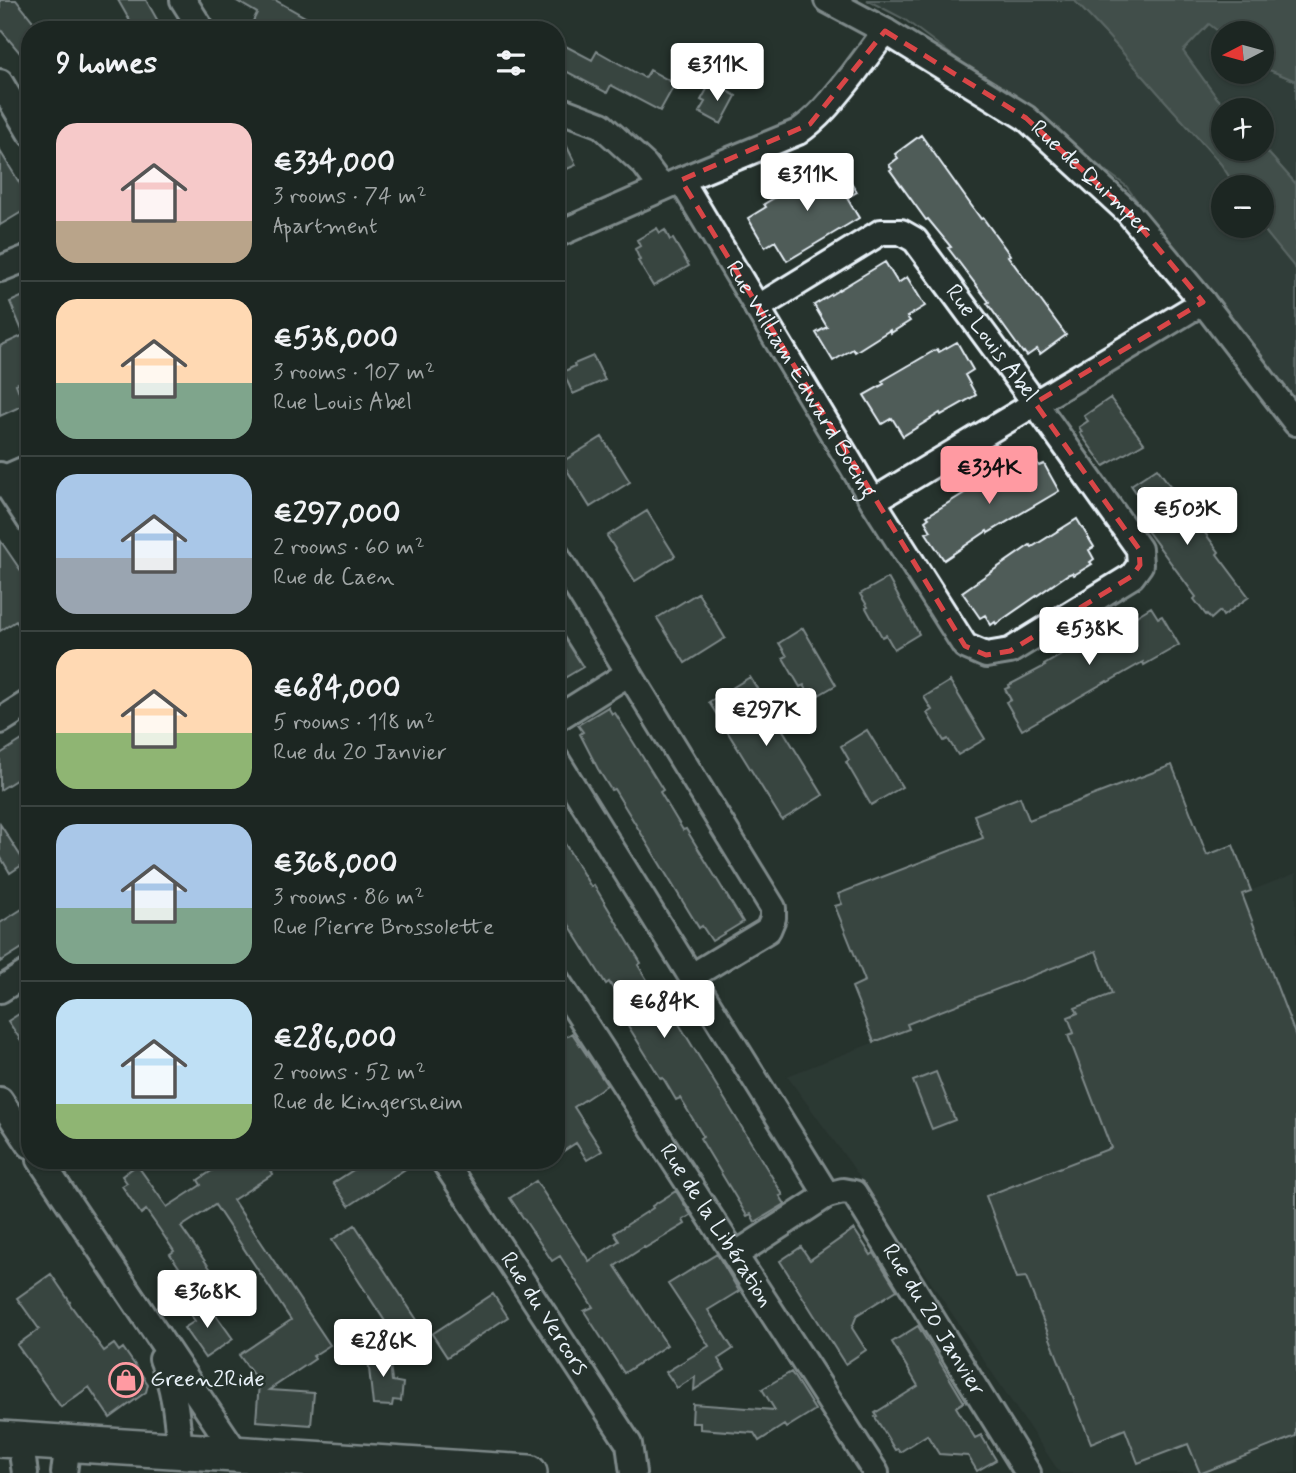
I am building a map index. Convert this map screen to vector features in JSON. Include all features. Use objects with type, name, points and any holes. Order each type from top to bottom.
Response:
[{"type":"main road","points":[[15,1451],[66,1458],[180,1451],[529,1473]]},
{"type":"street","points":[[183,0],[196,21]]},
{"type":"street","name":"Rue de Quimper","points":[[827,0],[885,31],[1026,118],[1128,212],[1203,302],[1296,423]]},
{"type":"street","points":[[565,231],[798,132],[829,105],[885,31]]},
{"type":"street","points":[[0,82],[21,118]]},
{"type":"street","name":"Rue William Edward Boeing","points":[[565,111],[601,125],[645,165],[672,184],[757,308],[873,501],[1203,302]]},
{"type":"street","name":"Rue Louis Abel","points":[[757,308],[881,232],[901,232],[915,240],[1139,549],[1140,565],[1132,576],[1010,651],[986,654],[965,646],[873,501]]},
{"type":"street","points":[[0,269],[21,261]]},
{"type":"street","points":[[21,470],[1,478],[21,508]]},
{"type":"street","points":[[565,569],[772,908],[773,918],[768,930],[692,976]]},
{"type":"street","points":[[565,713],[629,673]]},
{"type":"street","points":[[0,721],[21,708]]},
{"type":"street","points":[[565,773],[827,1195]]},
{"type":"street","points":[[0,990],[21,977]]},
{"type":"street","name":"Rue de la Libération","points":[[565,993],[876,1473]]},
{"type":"street","points":[[0,1100],[21,1132]]},
{"type":"street","points":[[46,1169],[237,1454]]},
{"type":"street","name":"Rue du Vercors","points":[[449,1169],[629,1444],[633,1473]]},
{"type":"street","name":"Rue du 20 Janvier","points":[[735,1255],[827,1195],[854,1193],[1028,1473]]},
{"type":"street","points":[[144,1316],[169,1375],[176,1403],[180,1451]]},
{"type":"highlighted area","points":[[885,31],[1026,118],[1128,212],[1203,302],[1035,403],[1139,549],[1140,565],[1132,576],[1010,651],[986,655],[965,646],[681,180],[810,124]]},
{"type":"shaded area","points":[[867,0],[1074,0],[1211,153],[1211,161],[1218,161],[1228,175],[1211,175],[1211,238],[1271,238],[1296,269],[1296,416],[1126,186],[904,19]]},
{"type":"shaded area","points":[[1074,0],[1296,0],[1296,81],[1274,72],[1274,21],[1211,21],[1211,26],[1209,24],[1183,51],[1217,98],[1211,98],[1211,153]]},
{"type":"shaded area","points":[[1209,23],[1211,84],[1274,84],[1274,72],[1296,81],[1296,184],[1274,159],[1274,98],[1217,98],[1183,51]]},
{"type":"shaded area","points":[[1274,159],[1296,184],[1296,269],[1271,238],[1274,238],[1274,175],[1228,175],[1218,161]]},
{"type":"shaded area","points":[[1296,873],[1296,1473],[1060,1473],[850,1163],[787,1076],[909,1029],[907,1024]]},
{"type":"building","points":[[0,0],[16,0],[33,21],[21,21],[21,54],[0,29]]},
{"type":"building","points":[[118,0],[146,0],[158,21],[130,21]]},
{"type":"building","points":[[235,0],[275,0],[312,21],[253,21],[257,13]]},
{"type":"building","points":[[565,46],[592,60],[597,51],[645,78],[650,70],[675,84],[660,111],[611,85],[607,93],[565,71]]},
{"type":"building","points":[[711,82],[736,96],[721,124],[699,112],[705,102],[701,100]]},
{"type":"building","points":[[921,135],[1066,335],[1040,354],[1037,349],[1027,356],[1023,353],[948,248],[951,247],[928,219],[926,220],[890,170],[892,169],[889,165],[898,158],[895,154]]},
{"type":"building","points":[[565,142],[576,165],[565,170]]},
{"type":"building","points":[[0,151],[21,185],[21,212],[0,225]]},
{"type":"building","points":[[839,163],[857,192],[847,198],[859,218],[787,261],[775,241],[765,247],[748,218],[766,207],[764,204],[819,171],[821,174]]},
{"type":"building","points":[[657,228],[660,233],[665,230],[670,240],[673,239],[689,266],[653,286],[638,261],[640,260],[635,249],[640,246],[637,240]]},
{"type":"building","points":[[885,262],[898,283],[907,277],[925,306],[907,317],[910,321],[891,333],[890,330],[855,352],[853,349],[833,361],[816,333],[827,327],[814,305]]},
{"type":"building","points":[[21,297],[21,328],[10,302]]},
{"type":"building","points":[[21,336],[21,382],[16,384],[21,406],[0,416],[0,346]]},
{"type":"building","points":[[957,342],[973,370],[965,375],[976,395],[903,436],[892,418],[882,424],[864,395],[884,384],[882,381],[937,349],[939,352]]},
{"type":"building","points":[[593,356],[605,380],[573,394],[565,371],[575,366],[574,364]]},
{"type":"building","points":[[1110,398],[1144,443],[1104,466],[1080,433],[1082,432],[1079,427],[1088,421],[1084,416]]},
{"type":"building","points":[[602,437],[630,482],[590,507],[565,467],[565,460]]},
{"type":"building","points":[[1028,457],[1034,457],[1039,466],[1044,464],[1059,491],[988,533],[987,531],[944,560],[926,533],[931,531],[925,521],[929,518],[927,516]]},
{"type":"building","points":[[1157,468],[1249,597],[1223,616],[1220,611],[1211,619],[1206,615],[1194,599],[1196,597],[1140,521],[1142,519],[1138,515],[1147,509],[1131,485]]},
{"type":"building","points":[[647,511],[675,556],[635,581],[607,536]]},
{"type":"building","points":[[1077,519],[1094,547],[1089,550],[1094,559],[1090,562],[1092,564],[1074,575],[1067,575],[996,624],[995,622],[991,625],[985,615],[980,618],[962,592],[1030,545],[1032,547]]},
{"type":"building","points":[[0,540],[21,571],[21,622],[18,624],[16,621],[0,631]]},
{"type":"building","points":[[888,578],[919,634],[894,649],[886,635],[882,637],[860,594]]},
{"type":"building","points":[[698,593],[725,638],[685,663],[657,618]]},
{"type":"building","points":[[1151,607],[1158,618],[1162,616],[1179,645],[1144,665],[1143,662],[1107,681],[1022,730],[1006,702],[1011,700],[1005,689],[1010,687],[1009,685],[1115,624],[1117,628]]},
{"type":"building","points":[[803,628],[836,685],[812,699],[804,685],[800,687],[783,658],[787,656],[779,643]]},
{"type":"building","points":[[565,638],[583,667],[565,678]]},
{"type":"building","points":[[750,677],[823,795],[782,820],[709,702]]},
{"type":"building","points":[[950,681],[985,739],[958,755],[948,739],[944,741],[927,713],[932,710],[924,697]]},
{"type":"building","points":[[608,707],[612,714],[615,713],[632,740],[663,790],[660,792],[683,830],[686,829],[743,922],[712,941],[702,926],[699,928],[614,789],[611,790],[580,734],[583,732],[578,725]]},
{"type":"building","points":[[867,730],[902,787],[871,805],[846,762],[849,760],[841,746]]},
{"type":"building","points":[[21,741],[21,777],[0,790],[0,754]]},
{"type":"building","points":[[1172,765],[1207,855],[1233,845],[1251,891],[1242,894],[1296,1037],[1296,1436],[1202,1473],[1188,1444],[1138,1463],[1125,1429],[1091,1443],[1026,1277],[1017,1278],[986,1196],[1111,1148],[1068,1035],[1074,1033],[1068,1017],[1078,1013],[1075,1008],[1112,994],[1096,951],[907,1024],[909,1029],[874,1042],[852,987],[865,981],[835,906],[842,904],[838,894],[983,838],[974,815],[1020,797],[1029,820]]},
{"type":"building","points":[[0,824],[21,857],[21,866],[10,873],[0,856]]},
{"type":"building","points":[[565,844],[591,887],[594,885],[641,963],[638,965],[661,1003],[665,1001],[783,1195],[780,1196],[785,1204],[755,1222],[751,1214],[747,1216],[700,1138],[703,1136],[680,1098],[676,1100],[663,1078],[661,1079],[627,1024],[632,1020],[609,982],[606,984],[565,918]]},
{"type":"building","points":[[21,910],[21,949],[0,962],[0,923]]},
{"type":"building","points":[[21,1013],[21,1040],[8,1021]]},
{"type":"building","points":[[572,1033],[607,1085],[574,1107],[602,1151],[587,1160],[576,1143],[565,1150],[565,1037]]},
{"type":"building","points":[[936,1072],[955,1120],[932,1129],[913,1081]]},
{"type":"building","points":[[132,1169],[140,1169],[167,1207],[201,1185],[198,1180],[214,1169],[270,1169],[273,1174],[233,1200],[330,1345],[313,1356],[315,1359],[269,1390],[314,1393],[311,1425],[256,1421],[259,1383],[239,1355],[291,1320],[215,1205],[181,1227],[214,1274],[194,1289],[170,1254],[174,1251],[160,1230],[146,1210],[141,1214],[122,1186],[127,1183],[122,1176]]},
{"type":"building","points":[[355,1169],[405,1169],[349,1206],[333,1183]]},
{"type":"building","points":[[536,1181],[589,1261],[619,1241],[614,1233],[676,1191],[691,1215],[683,1220],[685,1224],[615,1266],[667,1345],[624,1373],[584,1311],[593,1307],[560,1256],[552,1261],[510,1198]]},
{"type":"building","points":[[355,1225],[417,1320],[394,1335],[332,1240]]},
{"type":"building","points":[[854,1229],[871,1255],[874,1253],[897,1290],[857,1315],[852,1328],[866,1350],[845,1364],[780,1261],[801,1247],[810,1260]]},
{"type":"building","points":[[717,1254],[739,1291],[708,1310],[733,1349],[718,1359],[725,1370],[694,1390],[695,1377],[677,1388],[666,1372],[709,1346],[668,1284]]},
{"type":"building","points":[[51,1274],[104,1351],[114,1344],[119,1351],[123,1348],[148,1384],[146,1392],[110,1418],[89,1387],[61,1407],[17,1345],[39,1329],[17,1298]]},
{"type":"building","points":[[493,1294],[508,1317],[447,1357],[432,1334]]},
{"type":"building","points":[[206,1301],[233,1339],[205,1358],[184,1328],[195,1321],[189,1313]]},
{"type":"building","points":[[918,1326],[964,1402],[956,1407],[975,1438],[981,1435],[996,1460],[977,1471],[968,1456],[939,1454],[927,1435],[900,1452],[895,1450],[875,1417],[875,1413],[918,1386],[892,1342]]},
{"type":"building","points":[[388,1348],[392,1381],[403,1383],[401,1401],[393,1400],[392,1406],[373,1405],[367,1350]]},
{"type":"building","points":[[791,1372],[815,1410],[786,1428],[784,1425],[759,1441],[754,1433],[700,1429],[700,1423],[692,1423],[693,1404],[775,1410],[762,1389]]},
{"type":"place","name":"Green2Ride","points":[[126,1380]]}]
